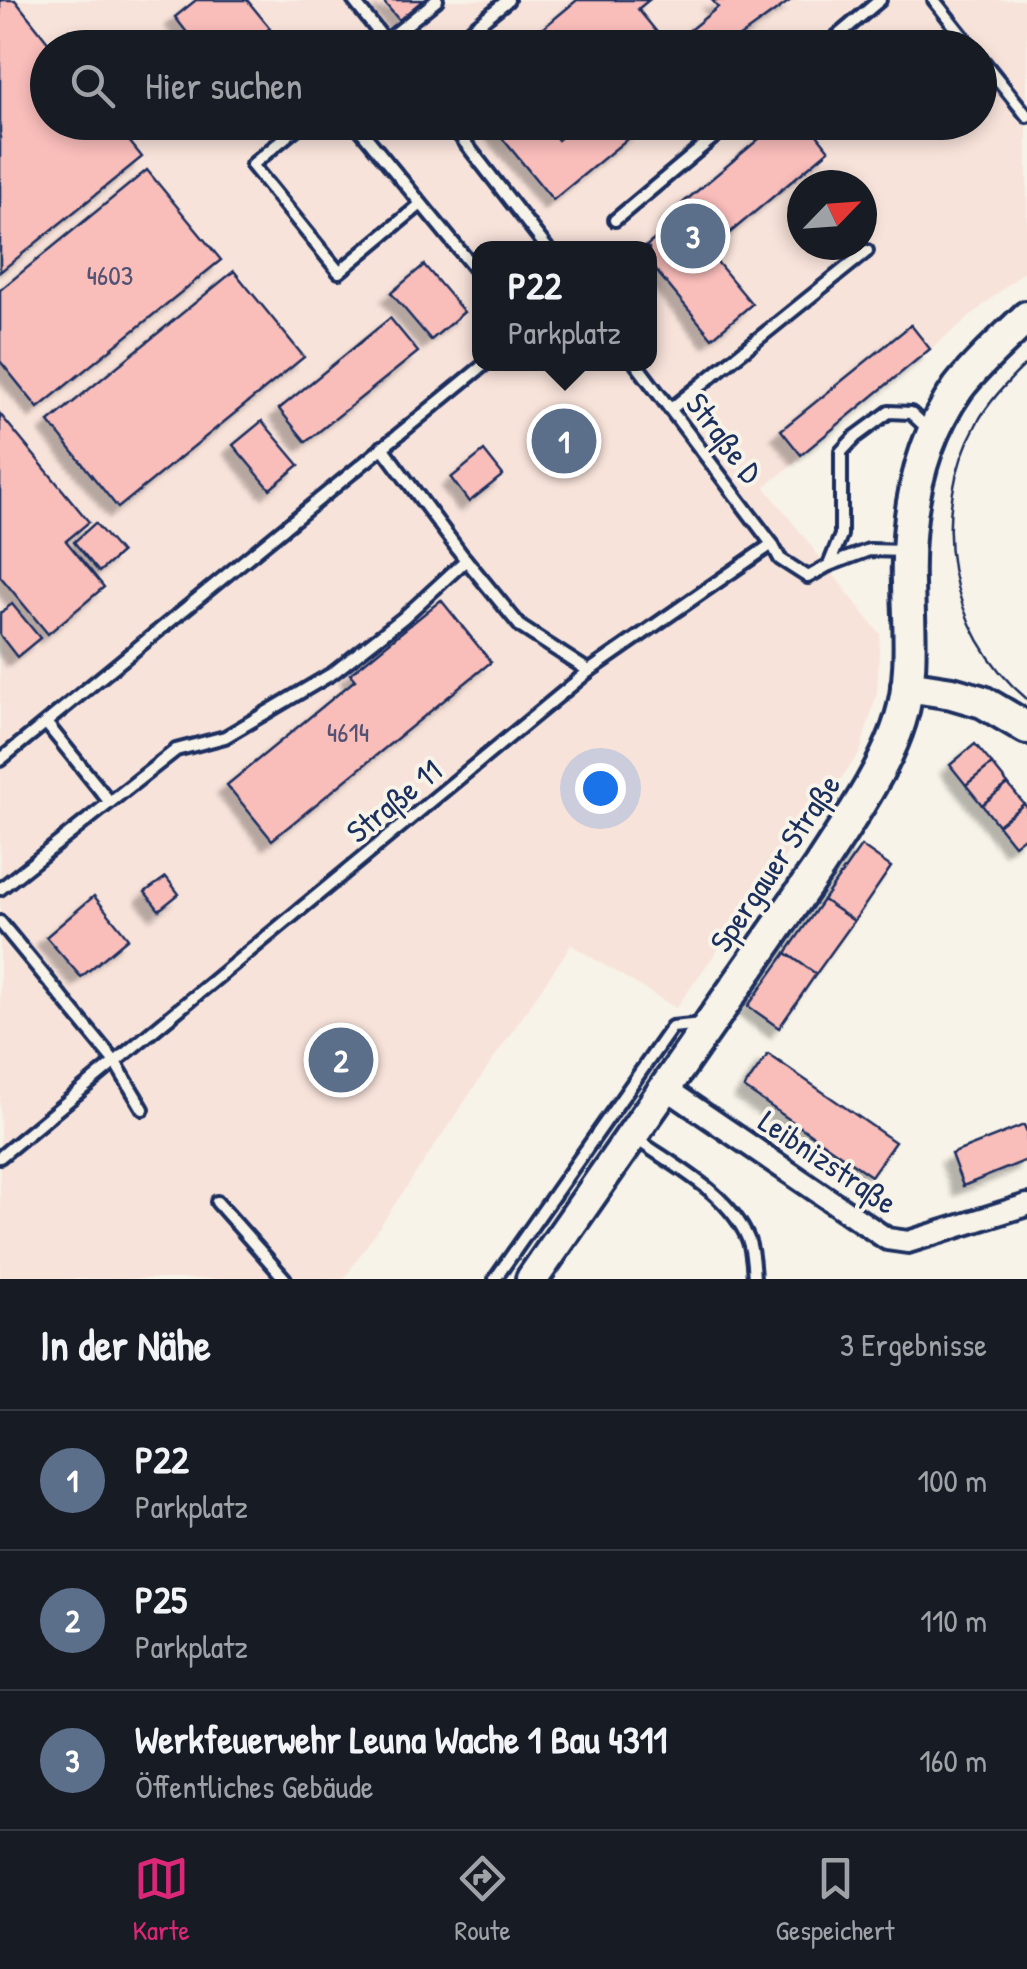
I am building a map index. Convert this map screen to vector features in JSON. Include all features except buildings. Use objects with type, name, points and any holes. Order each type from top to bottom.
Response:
[{"type":"main road","name":"Spergauer Straße","points":[[532,1279],[850,820],[886,754],[900,720],[907,686],[908,551],[913,490],[922,458],[958,389],[1027,317]]},
{"type":"main road","points":[[907,686],[983,702],[1027,728]]},
{"type":"street","name":"Leibnizstraße","points":[[664,1087],[887,1239],[908,1242],[1027,1205]]},
{"type":"lane","points":[[353,0],[377,30]]},
{"type":"lane","points":[[404,30],[438,0]]},
{"type":"lane","points":[[470,30],[508,0]]},
{"type":"lane","points":[[844,30],[880,0]]},
{"type":"lane","points":[[934,0],[958,30]]},
{"type":"lane","points":[[997,78],[1027,116]]},
{"type":"lane","points":[[282,140],[252,165],[339,272],[421,204]]},
{"type":"lane","points":[[369,140],[472,266]]},
{"type":"lane","points":[[463,140],[542,241]]},
{"type":"lane","points":[[615,220],[711,140]]},
{"type":"lane","points":[[671,409],[857,260]]},
{"type":"lane","points":[[0,760],[476,371]]},
{"type":"lane","name":"Straße D","points":[[641,371],[772,544]]},
{"type":"lane","points":[[828,566],[841,535],[841,452],[890,412],[912,413],[935,432]]},
{"type":"lane","points":[[382,447],[521,627],[589,672]]},
{"type":"lane","points":[[772,544],[780,559],[808,577],[869,550],[908,551]]},
{"type":"lane","name":"Straße 11","points":[[0,1158],[589,672],[772,544]]},
{"type":"lane","points":[[0,888],[176,750],[224,736],[332,674],[403,618],[466,560]]},
{"type":"lane","points":[[46,722],[109,801]]},
{"type":"lane","points":[[0,922],[115,1062],[143,1109]]},
{"type":"lane","points":[[495,1279],[672,1027],[708,1024]]},
{"type":"lane","points":[[631,1135],[712,1192],[736,1218],[750,1242],[754,1279]]},
{"type":"lane","points":[[217,1202],[285,1279]]},
{"type":"shaded area","points":[[0,0],[1027,0],[1027,269],[765,487],[880,634],[877,693],[860,752],[676,1008],[571,945],[344,1279],[0,1279]]},
{"type":"tram line","points":[[1027,363],[977,423],[952,495],[950,532],[953,570],[978,640],[1000,672],[1027,699]]},
{"type":"place","name":"Werkfeuerwehr Leuna Wache 1 Bau 4311","points":[[693,236]]},
{"type":"place","name":"P22","points":[[564,441]]},
{"type":"place","name":"P25","points":[[341,1060]]}]
